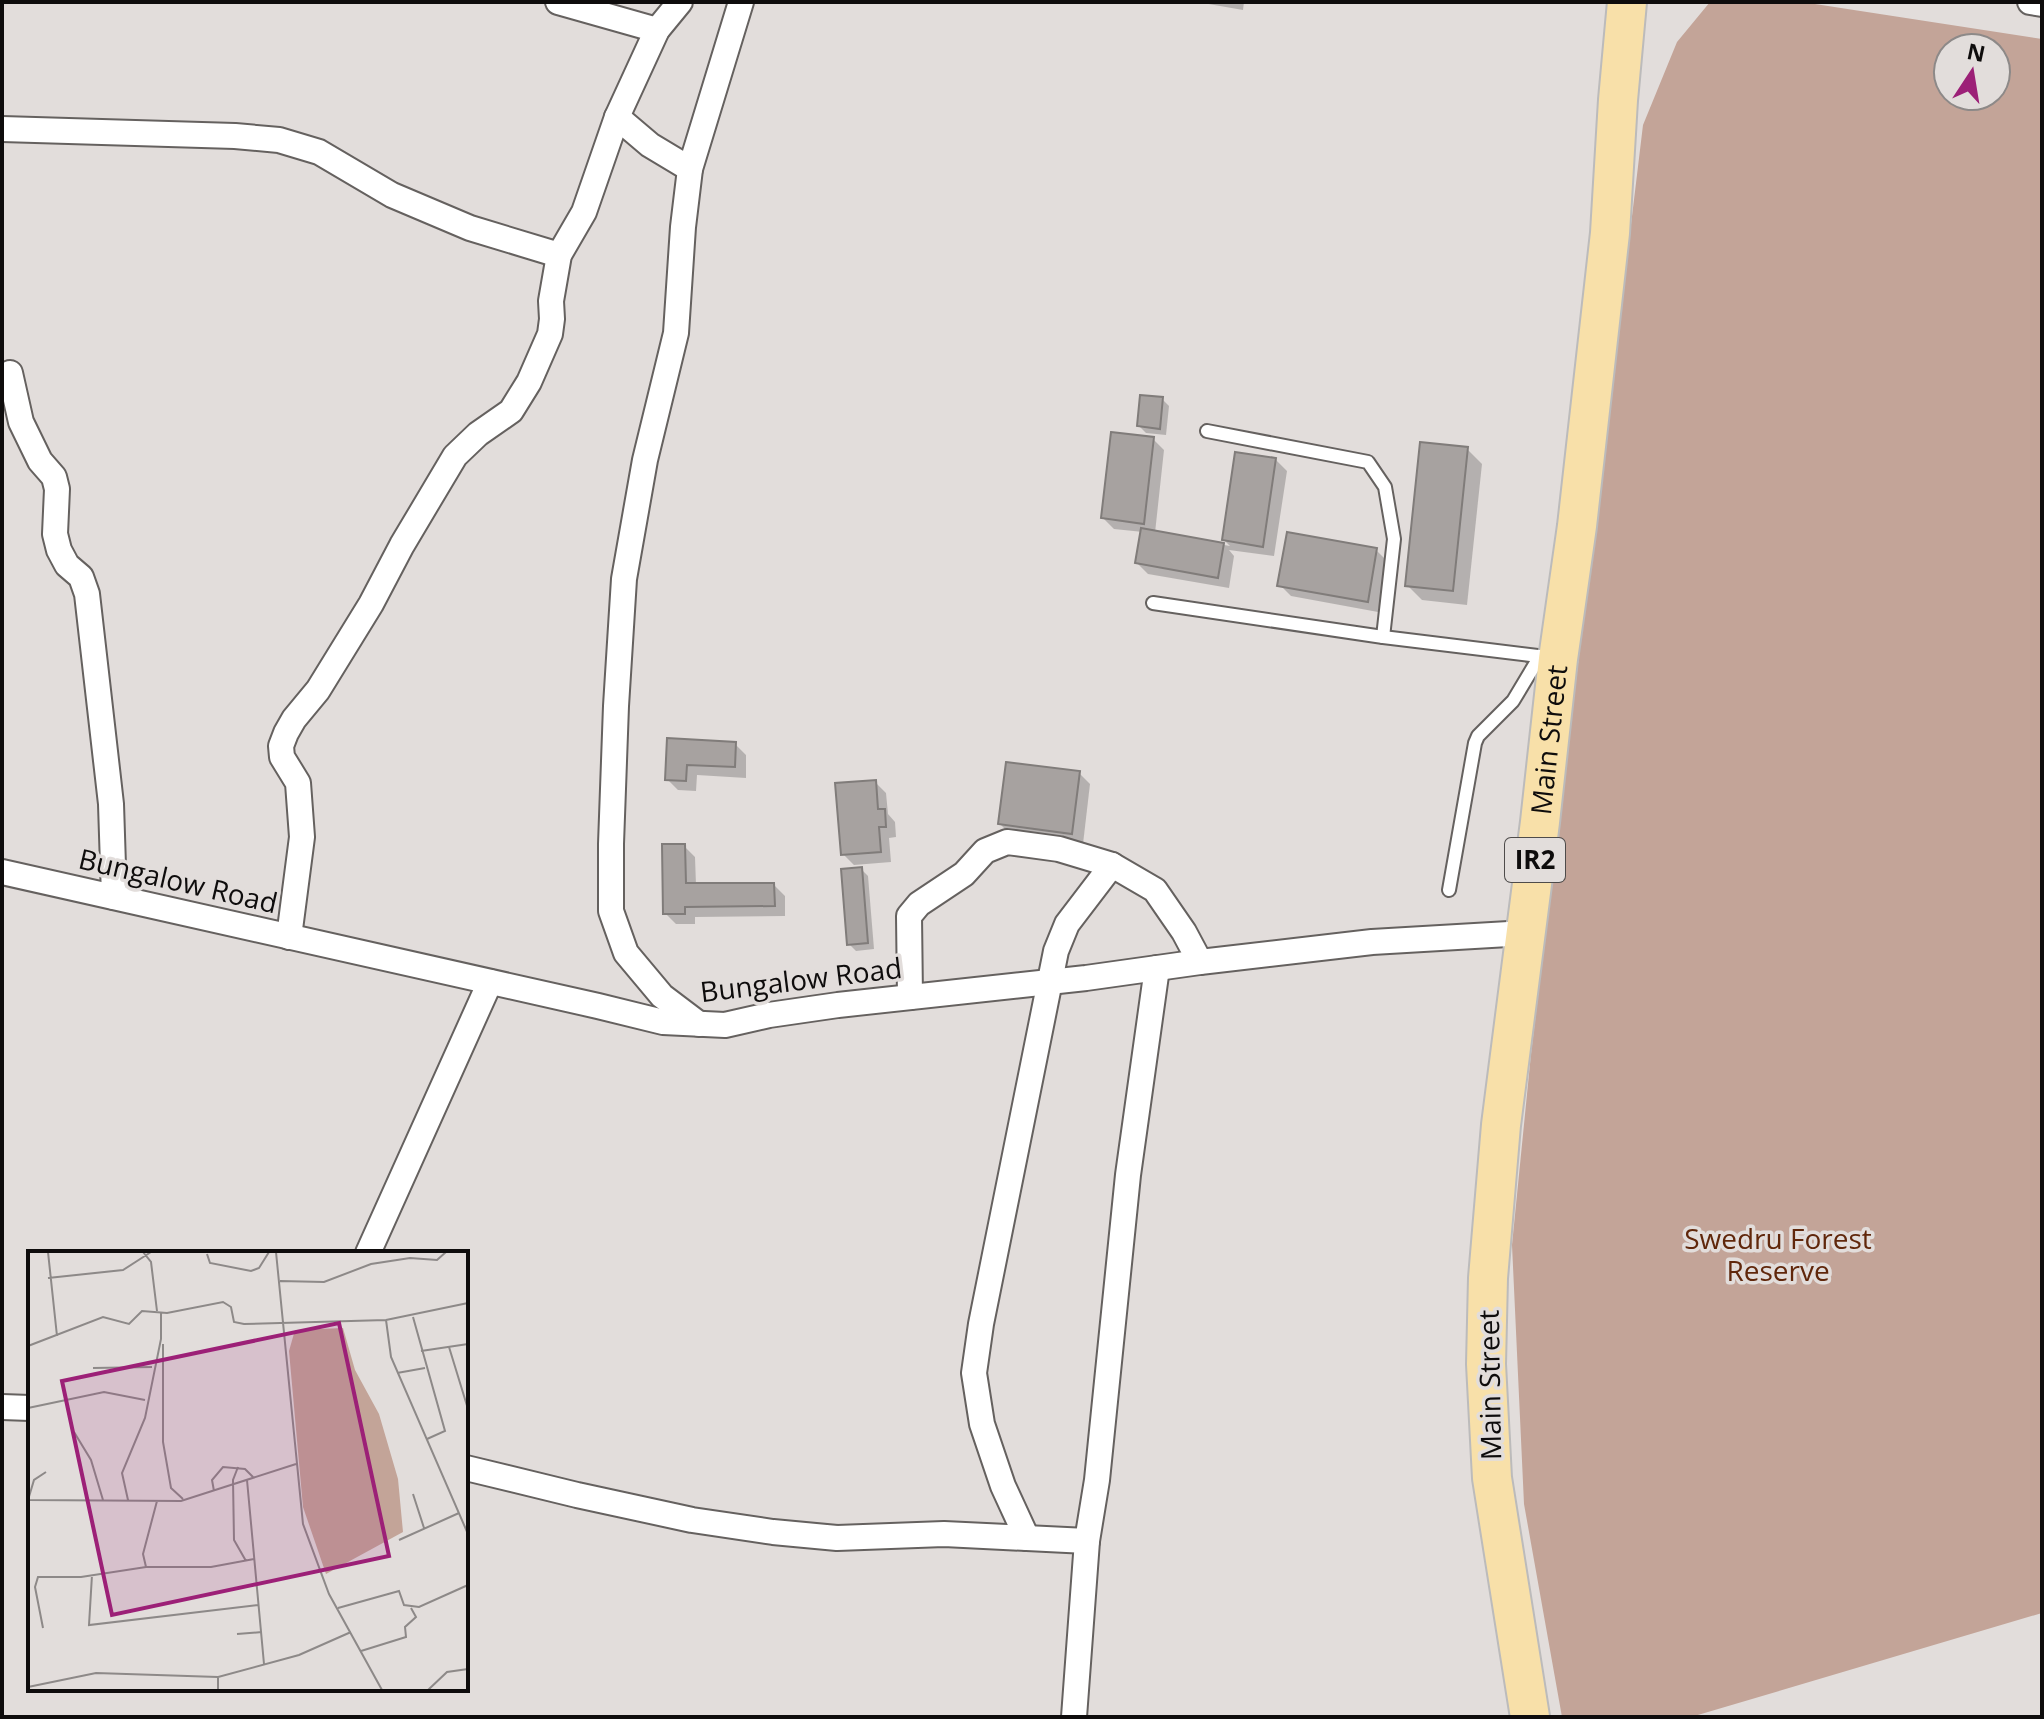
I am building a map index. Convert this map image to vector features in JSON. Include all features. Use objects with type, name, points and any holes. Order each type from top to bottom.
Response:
[{"type":"main road","name":"Main Street","points":[[1530,1717],[1492,1478],[1486,1364],[1488,1278],[1500,1139],[1526,933],[1549,658],[1577,526],[1610,233],[1627,2]]},
{"type":"street","points":[[558,2],[657,30]]},
{"type":"street","points":[[289,937],[302,837],[298,783],[282,757],[281,746],[286,733],[318,690],[371,604],[455,456],[478,434],[511,411],[529,382],[550,334],[551,301],[559,255],[584,212],[617,117],[657,30],[680,2]]},
{"type":"street","points":[[699,1024],[662,996],[626,953],[611,911],[612,813],[624,579],[645,460],[676,333],[690,169],[741,2]]},
{"type":"street","points":[[2030,2],[2042,4]]},
{"type":"street","points":[[617,117],[650,145],[690,169]]},
{"type":"street","points":[[2,129],[279,140],[319,152],[392,195],[470,228],[559,255]]},
{"type":"street","points":[[10,373],[21,422],[40,461],[54,477],[57,489],[55,534],[59,550],[67,565],[81,577],[87,594],[111,804],[114,897]]},
{"type":"street","points":[[910,997],[909,916],[919,904],[964,874],[985,851],[1007,842],[1059,849],[1112,865],[1155,890],[1200,962]]},
{"type":"street","points":[[1027,1538],[1003,1486],[982,1424],[974,1373],[981,1324],[1056,951],[1067,924],[1112,865]]},
{"type":"street","name":"Bungalow Road","points":[[2,872],[663,1022],[699,1024],[725,1025],[838,1005],[1372,942],[1526,933]]},
{"type":"street","points":[[1074,1717],[1087,1541],[1097,1480],[1128,1175],[1157,968]]},
{"type":"street","points":[[369,1251],[490,982]]},
{"type":"street","points":[[2,1407],[28,1408]]},
{"type":"street","points":[[468,1468],[663,1514],[773,1532],[837,1538],[944,1534],[1087,1541]]},
{"type":"lane","points":[[1207,431],[1368,462],[1385,487],[1394,539],[1383,637]]},
{"type":"lane","points":[[1153,603],[1549,658]]},
{"type":"lane","points":[[1449,890],[1478,736],[1549,658]]},
{"type":"green space","name":"Swedru Forest Reserve","points":[[1710,2],[1802,2],[1997,32],[1932,32],[1932,112],[2012,112],[2012,34],[2042,39],[2042,1613],[1691,1717],[1562,1717],[1524,1504],[1512,1245],[1531,1054],[1643,125],[1677,42]]},
{"type":"building","points":[[1140,395],[1163,397],[1160,429],[1137,426]]},
{"type":"building","points":[[1111,432],[1154,437],[1144,524],[1101,518]]},
{"type":"building","points":[[1420,442],[1468,447],[1453,591],[1405,586]]},
{"type":"building","points":[[1235,452],[1276,458],[1263,547],[1222,540]]},
{"type":"building","points":[[1141,528],[1224,543],[1218,578],[1135,563]]},
{"type":"building","points":[[1287,532],[1377,548],[1368,602],[1277,586]]},
{"type":"building","points":[[667,738],[736,742],[735,767],[687,765],[686,781],[665,780]]},
{"type":"building","points":[[1006,762],[1080,771],[1072,834],[998,824]]},
{"type":"building","points":[[876,780],[878,809],[885,809],[886,827],[879,827],[881,852],[841,855],[835,783]]},
{"type":"building","points":[[662,844],[685,844],[686,883],[774,883],[775,906],[685,907],[685,914],[663,914]]},
{"type":"building","points":[[862,867],[868,943],[847,945],[841,869]]}]
